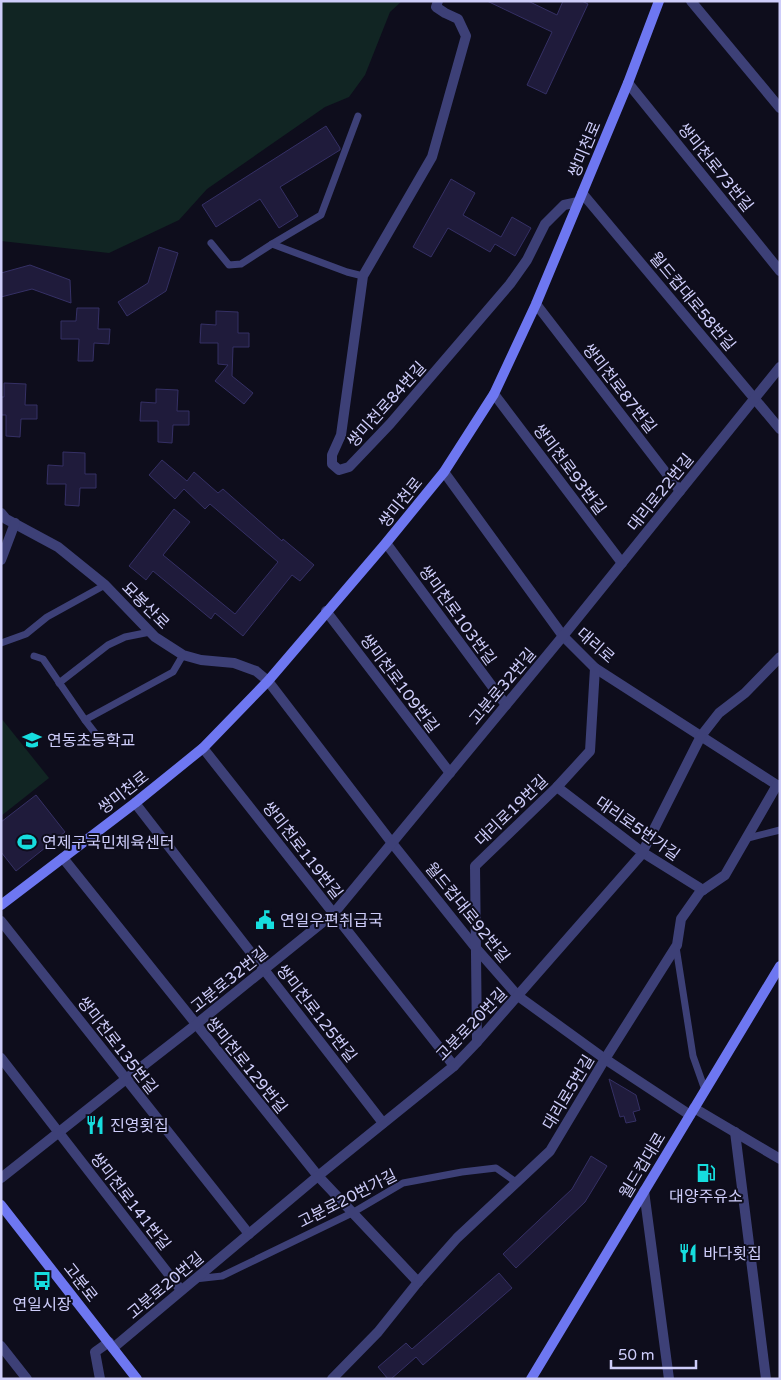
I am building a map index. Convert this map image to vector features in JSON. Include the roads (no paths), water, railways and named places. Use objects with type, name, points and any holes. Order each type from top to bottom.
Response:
[{"type":"street","name":"쌍미천로84번길","points":[[438,1],[436,7],[458,18],[466,36],[432,156],[363,276],[342,435],[332,455],[332,464],[339,470],[349,467],[390,424],[510,284],[528,260],[545,224],[564,205],[580,198]]},
{"type":"street","name":"쌍미천로","points":[[1,905],[203,748],[268,681],[444,472],[494,394],[536,304],[628,83],[659,1]]},
{"type":"street","points":[[691,1],[780,108]]},
{"type":"street","name":"쌍미천로73번길","points":[[628,83],[780,271]]},
{"type":"street","name":"월드컵대로58번길","points":[[580,198],[780,429]]},
{"type":"street","name":"쌍미천로87번길","points":[[536,304],[680,491]]},
{"type":"street","name":"대리로22번길","points":[[563,636],[780,366]]},
{"type":"street","name":"쌍미천로93번길","points":[[494,394],[622,562]]},
{"type":"street","name":"대리로","points":[[444,472],[563,636],[595,668],[778,786]]},
{"type":"street","name":"묘봉산로","points":[[1,513],[6,519],[58,547],[105,585],[154,637],[182,655],[201,660],[234,664],[256,671],[268,681]]},
{"type":"street","points":[[1,560],[15,523]]},
{"type":"street","name":"쌍미천로103번길","points":[[386,543],[506,705]]},
{"type":"street","name":"쌍미천로109번길","points":[[326,612],[450,773]]},
{"type":"street","name":"고분로32번길","points":[[1,1178],[334,913],[563,636]]},
{"type":"street","name":"고분로20번길","points":[[100,1379],[95,1352],[111,1345],[182,1290],[318,1176],[454,1066],[477,1042],[642,852],[701,736],[719,713],[744,693],[780,657]]},
{"type":"street","name":"대리로19번길","points":[[477,1042],[475,866],[557,787],[590,751],[595,668]]},
{"type":"street","name":"월드컵대로92번길","points":[[268,681],[392,843],[475,947],[518,996],[606,1059],[668,1100],[735,1132],[780,1159]]},
{"type":"street","name":"쌍미천로119번길","points":[[203,748],[454,1066]]},
{"type":"street","name":"대리로5번길","points":[[332,1379],[378,1332],[456,1238],[550,1151],[676,947],[681,919],[700,892],[725,876],[778,786]]},
{"type":"street","name":"대리로5번가길","points":[[557,787],[642,852],[703,890]]},
{"type":"street","name":"쌍미천로125번길","points":[[134,803],[383,1123]]},
{"type":"street","name":"쌍미천로129번길","points":[[63,858],[318,1176],[418,1282]]},
{"type":"street","name":"쌍미천로135번길","points":[[1,921],[249,1234]]},
{"type":"street","name":"월드컵대로","points":[[530,1379],[780,966]]},
{"type":"street","name":"쌍미천로141번길","points":[[1,1058],[182,1290]]},
{"type":"street","points":[[735,1132],[766,1379]]},
{"type":"street","points":[[644,1192],[670,1379]]},
{"type":"street","name":"고분로","points":[[1,1205],[138,1379]]},
{"type":"street","points":[[1,1346],[27,1379]]},
{"type":"lane","points":[[211,243],[229,265],[241,264],[321,215],[358,116]]},
{"type":"lane","points":[[272,244],[347,272],[363,276]]},
{"type":"lane","points":[[1,643],[26,634],[47,617],[105,585]]},
{"type":"lane","points":[[59,683],[108,645],[125,637],[150,632]]},
{"type":"lane","points":[[85,720],[173,672],[182,655]]},
{"type":"lane","points":[[34,656],[43,659],[95,733]]},
{"type":"lane","points":[[748,838],[780,830]]},
{"type":"lane","points":[[676,947],[693,1056],[705,1090]]},
{"type":"lane","name":"고분로20번가길","points":[[195,1279],[222,1276],[352,1213],[404,1183],[462,1172],[496,1168],[516,1182]]},
{"type":"place","name":"연동초등학교","points":[[32,740]]},
{"type":"place","name":"연제구국민체육센터","points":[[27,842]]},
{"type":"place","name":"연일우편취급국","points":[[265,920]]},
{"type":"place","name":"진영횟집","points":[[95,1125]]},
{"type":"place","name":"대양주유소","points":[[706,1173]]},
{"type":"place","name":"바다횟집","points":[[688,1253]]},
{"type":"place","name":"연일시장","points":[[42,1281]]}]
